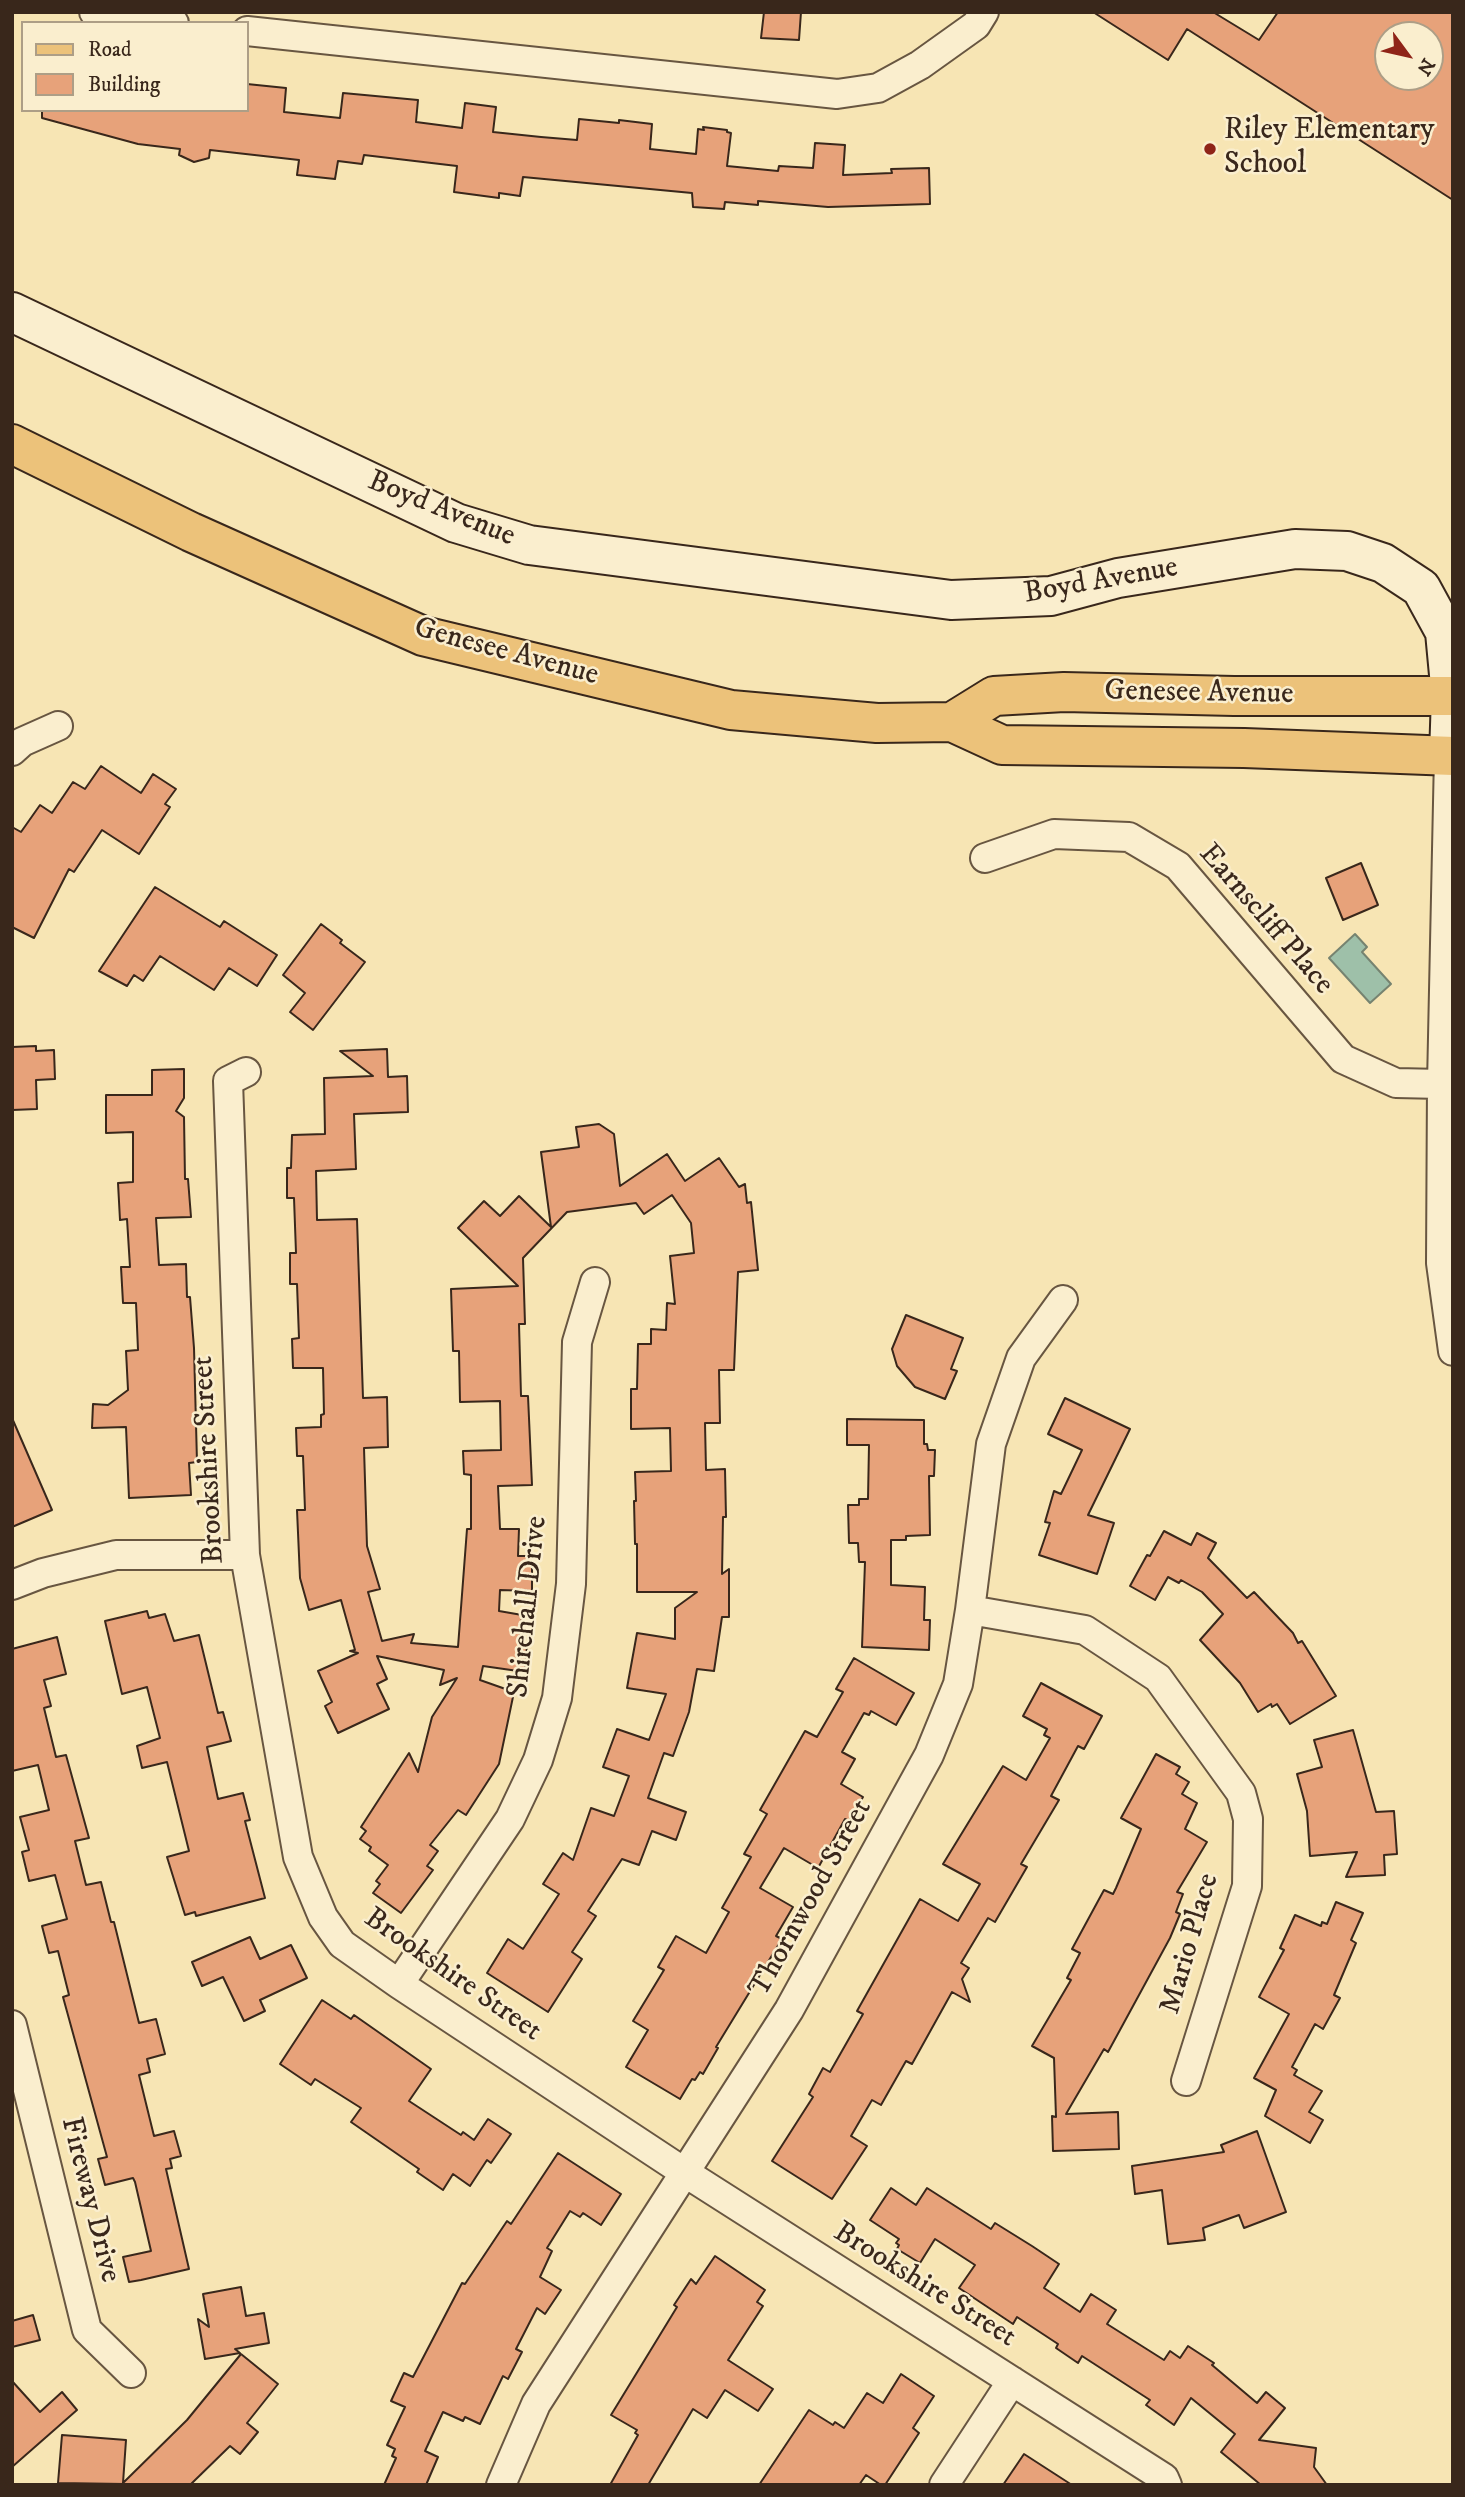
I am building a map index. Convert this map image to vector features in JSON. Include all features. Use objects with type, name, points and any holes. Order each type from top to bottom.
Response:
[{"type":"main road","name":"Genesee Avenue","points":[[12,444],[191,533],[423,636],[732,710],[877,723],[952,722],[1002,745],[1244,748],[1451,756]]},
{"type":"main road","name":"Genesee Avenue","points":[[952,722],[994,696],[1063,692],[1234,696],[1452,696]]},
{"type":"street","points":[[94,12],[156,21]]},
{"type":"street","points":[[248,30],[838,94],[878,88],[920,65],[976,25],[984,12]]},
{"type":"street","name":"Boyd Avenue","points":[[12,313],[456,523],[529,545],[951,600],[1051,596],[1118,578],[1294,549],[1347,551],[1383,563],[1421,588],[1445,632],[1452,696],[1442,1084],[1441,1263],[1453,1351]]},
{"type":"street","points":[[12,751],[22,742],[58,726]]},
{"type":"street","name":"Earnscliff Place","points":[[985,858],[1054,834],[1129,837],[1178,866],[1343,1059],[1395,1083],[1442,1084]]},
{"type":"street","name":"Brookshire Street","points":[[246,1072],[228,1081],[245,1555],[298,1857],[323,1917],[342,1944],[399,1984],[684,2172],[1164,2478],[1167,2485]]},
{"type":"street","name":"Shirehall Drive","points":[[399,1984],[510,1819],[538,1760],[557,1698],[571,1584],[576,1342],[595,1282]]},
{"type":"street","name":"Thornwood Street","points":[[500,2485],[536,2404],[789,2010],[929,1755],[958,1684],[991,1444],[1021,1358],[1063,1300]]},
{"type":"street","points":[[12,1585],[43,1573],[116,1555],[245,1555]]},
{"type":"street","name":"Mario Place","points":[[970,1610],[1085,1630],[1158,1678],[1241,1793],[1248,1819],[1247,1886],[1186,2081]]},
{"type":"street","name":"Fireway Drive","points":[[12,2025],[87,2330],[131,2373]]},
{"type":"street","points":[[944,2485],[1012,2381]]},
{"type":"shaded area","points":[[1355,934],[1367,947],[1362,952],[1391,984],[1370,1003],[1329,958]]},
{"type":"building","points":[[764,12],[801,12],[799,40],[761,38]]},
{"type":"building","points":[[1093,12],[1213,12],[1259,40],[1278,12],[1453,12],[1453,200],[1187,29],[1168,60]]},
{"type":"building","points":[[248,84],[286,88],[284,112],[340,118],[343,93],[418,100],[416,122],[462,128],[465,103],[496,107],[493,132],[577,140],[579,119],[619,123],[619,120],[652,124],[650,149],[696,154],[698,129],[704,130],[703,127],[727,130],[731,133],[727,166],[778,171],[779,166],[813,168],[815,143],[845,145],[843,175],[929,168],[930,204],[828,207],[758,201],[758,205],[725,202],[724,209],[693,207],[692,193],[523,177],[520,196],[499,193],[499,198],[454,192],[457,166],[364,155],[362,164],[338,161],[335,179],[297,175],[299,160],[210,150],[209,158],[194,162],[179,155],[180,149],[138,144],[42,118],[42,112],[248,112]]},
{"type":"building","points":[[101,766],[141,793],[153,774],[176,789],[165,804],[170,807],[139,854],[102,830],[74,872],[69,869],[34,938],[12,927],[12,827],[21,832],[40,805],[52,813],[73,782],[85,789]]},
{"type":"building","points":[[1361,863],[1378,905],[1343,920],[1326,878]]},
{"type":"building","points":[[155,887],[220,927],[224,921],[277,955],[257,986],[229,968],[214,990],[160,956],[143,981],[134,975],[127,986],[99,971]]},
{"type":"building","points":[[321,924],[365,962],[313,1030],[290,1012],[305,993],[283,975]]},
{"type":"building","points":[[36,1046],[36,1051],[54,1050],[55,1079],[36,1080],[37,1109],[12,1110],[12,1047]]},
{"type":"building","points":[[387,1049],[388,1077],[407,1076],[408,1112],[354,1114],[356,1169],[316,1171],[317,1220],[357,1219],[363,1398],[387,1397],[388,1447],[364,1448],[367,1546],[380,1589],[368,1592],[382,1641],[414,1634],[411,1643],[458,1647],[467,1529],[471,1529],[471,1475],[464,1474],[463,1451],[501,1450],[500,1401],[460,1402],[459,1351],[453,1351],[451,1289],[518,1286],[458,1228],[484,1201],[500,1216],[519,1196],[551,1227],[541,1152],[579,1147],[576,1127],[599,1124],[614,1134],[620,1186],[667,1154],[685,1181],[719,1158],[739,1187],[745,1184],[747,1203],[751,1202],[758,1270],[738,1272],[734,1370],[719,1370],[720,1423],[705,1423],[706,1470],[725,1469],[726,1517],[723,1517],[722,1574],[729,1569],[729,1617],[722,1617],[714,1671],[697,1669],[689,1712],[673,1756],[664,1753],[648,1798],[686,1812],[676,1840],[652,1831],[639,1865],[622,1859],[588,1911],[596,1916],[572,1952],[582,1959],[548,2012],[487,1973],[508,1939],[523,1949],[559,1894],[543,1884],[563,1853],[573,1860],[591,1808],[614,1816],[629,1776],[603,1767],[617,1729],[649,1740],[666,1694],[627,1688],[637,1633],[675,1639],[675,1608],[697,1592],[637,1592],[635,1472],[671,1471],[670,1428],[631,1429],[631,1389],[637,1389],[638,1344],[651,1344],[651,1329],[666,1330],[667,1303],[675,1304],[670,1256],[694,1253],[691,1223],[672,1195],[644,1214],[636,1203],[567,1212],[523,1258],[525,1324],[519,1324],[521,1396],[528,1396],[532,1485],[498,1486],[500,1529],[519,1529],[518,1556],[532,1556],[532,1591],[500,1590],[499,1611],[522,1615],[520,1643],[527,1643],[525,1672],[483,1666],[480,1680],[514,1692],[499,1764],[466,1815],[458,1810],[430,1845],[438,1851],[427,1866],[433,1870],[401,1913],[373,1893],[380,1884],[376,1881],[388,1865],[369,1851],[371,1847],[360,1839],[366,1831],[361,1827],[409,1753],[418,1772],[432,1717],[457,1678],[440,1685],[444,1670],[377,1656],[387,1679],[377,1684],[389,1709],[338,1733],[325,1706],[332,1702],[318,1671],[358,1653],[350,1651],[355,1650],[341,1600],[309,1610],[300,1578],[297,1510],[305,1510],[303,1456],[297,1456],[296,1428],[321,1427],[321,1415],[324,1414],[323,1368],[293,1368],[292,1339],[299,1338],[297,1284],[290,1284],[290,1253],[296,1253],[294,1198],[287,1198],[287,1168],[291,1168],[292,1135],[325,1134],[324,1078],[373,1076],[340,1051]]},
{"type":"building","points":[[184,1069],[184,1098],[176,1111],[184,1117],[185,1179],[188,1179],[191,1217],[156,1218],[159,1265],[186,1264],[187,1297],[190,1297],[194,1348],[197,1462],[189,1463],[191,1495],[129,1498],[126,1427],[92,1428],[93,1404],[108,1405],[128,1390],[126,1351],[138,1350],[136,1303],[123,1303],[121,1267],[130,1267],[127,1219],[120,1220],[118,1183],[133,1182],[133,1132],[106,1133],[106,1095],[152,1095],[152,1070]]},
{"type":"building","points":[[906,1315],[963,1338],[951,1369],[957,1371],[945,1399],[915,1387],[897,1366],[892,1349]]},
{"type":"building","points":[[1065,1398],[1130,1429],[1088,1515],[1114,1523],[1097,1574],[1039,1555],[1050,1523],[1045,1522],[1054,1491],[1061,1494],[1082,1450],[1048,1434]]},
{"type":"building","points":[[12,1418],[52,1510],[12,1527]]},
{"type":"building","points":[[847,1419],[924,1420],[924,1444],[927,1444],[928,1450],[935,1450],[934,1476],[929,1476],[930,1535],[891,1540],[891,1585],[925,1587],[924,1620],[930,1620],[929,1650],[862,1647],[865,1562],[859,1562],[858,1543],[849,1543],[848,1505],[859,1505],[859,1499],[868,1499],[869,1445],[847,1445]]},
{"type":"building","points":[[1164,1531],[1191,1545],[1197,1533],[1216,1543],[1208,1558],[1247,1598],[1254,1592],[1293,1633],[1298,1643],[1302,1641],[1336,1696],[1290,1724],[1277,1704],[1272,1707],[1271,1704],[1258,1712],[1240,1683],[1200,1640],[1223,1614],[1202,1592],[1181,1580],[1179,1583],[1168,1577],[1155,1600],[1130,1586]]},
{"type":"building","points":[[147,1611],[149,1618],[165,1614],[174,1641],[199,1635],[218,1713],[223,1712],[231,1741],[207,1747],[218,1799],[243,1793],[250,1820],[245,1821],[265,1898],[196,1916],[195,1912],[185,1915],[167,1857],[189,1851],[167,1762],[142,1768],[137,1746],[160,1738],[147,1687],[122,1694],[105,1621]]},
{"type":"building","points":[[57,1637],[66,1674],[44,1680],[51,1706],[44,1708],[56,1757],[66,1755],[89,1838],[75,1841],[86,1885],[101,1882],[111,1922],[114,1922],[139,2023],[156,2019],[165,2054],[147,2059],[150,2072],[139,2075],[154,2136],[174,2131],[181,2156],[170,2159],[172,2168],[166,2169],[189,2269],[129,2282],[123,2257],[151,2251],[133,2178],[105,2185],[98,2159],[107,2157],[63,1997],[69,1995],[58,1951],[49,1953],[42,1926],[67,1919],[55,1875],[29,1881],[22,1852],[29,1850],[20,1817],[49,1810],[38,1765],[12,1771],[12,1649]]},
{"type":"building","points":[[854,1658],[914,1693],[896,1725],[871,1711],[869,1715],[864,1713],[842,1752],[855,1759],[841,1784],[863,1797],[849,1821],[845,1819],[818,1868],[784,1848],[760,1888],[793,1907],[776,1936],[782,1939],[716,2047],[718,2048],[703,2074],[700,2072],[695,2080],[692,2079],[680,2099],[626,2067],[648,2030],[633,2021],[664,1970],[658,1967],[676,1936],[706,1953],[729,1912],[722,1908],[751,1857],[744,1854],[767,1814],[760,1810],[805,1731],[817,1737],[843,1692],[836,1689]]},
{"type":"building","points":[[1041,1683],[1102,1716],[1084,1749],[1078,1746],[1051,1796],[1059,1800],[1021,1864],[1027,1867],[995,1922],[988,1918],[961,1963],[969,1968],[962,1979],[970,2002],[952,1992],[912,2064],[906,2061],[881,2105],[872,2100],[851,2136],[867,2146],[832,2199],[772,2161],[813,2097],[809,2094],[823,2068],[830,2072],[863,2014],[857,2011],[920,1899],[958,1921],[980,1884],[943,1864],[1003,1766],[1026,1780],[1050,1738],[1044,1735],[1047,1729],[1023,1716]]},
{"type":"building","points":[[1353,1730],[1376,1812],[1394,1811],[1397,1854],[1384,1855],[1385,1875],[1346,1877],[1357,1852],[1310,1856],[1307,1811],[1297,1774],[1322,1767],[1314,1740]]},
{"type":"building","points":[[1156,1754],[1180,1767],[1176,1774],[1189,1782],[1182,1794],[1197,1803],[1185,1829],[1207,1842],[1177,1892],[1183,1894],[1176,1912],[1180,1914],[1170,1938],[1108,2052],[1104,2049],[1066,2114],[1118,2112],[1119,2149],[1053,2151],[1052,2116],[1056,2117],[1054,2058],[1032,2046],[1071,1980],[1067,1978],[1080,1953],[1072,1949],[1104,1890],[1113,1894],[1116,1888],[1141,1829],[1121,1818]]},
{"type":"building","points":[[1336,1902],[1363,1913],[1351,1940],[1356,1943],[1334,1995],[1340,1998],[1323,2029],[1315,2024],[1292,2067],[1297,2070],[1294,2075],[1322,2091],[1309,2112],[1323,2120],[1310,2143],[1265,2116],[1276,2090],[1254,2078],[1289,2014],[1259,1997],[1284,1950],[1280,1948],[1295,1915],[1321,1926],[1322,1922],[1327,1924]]},
{"type":"building","points":[[250,1937],[260,1959],[291,1945],[307,1978],[260,2000],[265,2011],[244,2021],[223,1977],[202,1986],[192,1962]]},
{"type":"building","points":[[322,2000],[351,2019],[354,2015],[431,2069],[409,2101],[461,2135],[463,2132],[474,2140],[488,2119],[511,2134],[491,2163],[487,2160],[470,2186],[453,2174],[443,2190],[417,2172],[419,2169],[351,2122],[361,2108],[315,2079],[311,2085],[280,2064]]},
{"type":"building","points":[[1257,2131],[1286,2212],[1244,2228],[1239,2215],[1203,2228],[1205,2240],[1168,2244],[1162,2190],[1135,2194],[1132,2166],[1224,2152],[1221,2145]]},
{"type":"building","points":[[558,2153],[621,2194],[601,2225],[583,2213],[580,2217],[570,2211],[547,2248],[552,2251],[540,2277],[561,2290],[545,2314],[537,2308],[516,2349],[522,2352],[508,2379],[503,2376],[480,2424],[465,2417],[463,2421],[443,2412],[425,2451],[438,2457],[426,2485],[384,2485],[396,2458],[392,2456],[395,2449],[387,2445],[405,2407],[391,2401],[404,2373],[413,2377],[462,2283],[465,2284],[507,2221],[511,2224]]},
{"type":"building","points":[[891,2188],[916,2205],[927,2188],[991,2229],[995,2223],[1032,2246],[1059,2264],[1044,2288],[1080,2312],[1091,2294],[1116,2310],[1107,2324],[1164,2360],[1170,2351],[1180,2358],[1188,2346],[1214,2363],[1212,2365],[1257,2403],[1266,2392],[1285,2408],[1259,2440],[1316,2448],[1314,2467],[1327,2485],[1261,2485],[1221,2452],[1235,2434],[1191,2398],[1174,2425],[1146,2405],[1150,2400],[1082,2356],[1078,2363],[1056,2348],[1058,2344],[1017,2317],[1013,2324],[959,2288],[975,2265],[935,2239],[920,2263],[897,2249],[899,2245],[896,2243],[899,2239],[870,2220]]},
{"type":"building","points":[[715,2256],[765,2290],[757,2302],[763,2306],[728,2360],[773,2389],[758,2411],[725,2390],[707,2418],[693,2409],[648,2485],[610,2485],[638,2435],[635,2433],[637,2430],[611,2415],[677,2307],[674,2305],[691,2279],[696,2284]]},
{"type":"building","points":[[241,2287],[246,2316],[264,2313],[269,2343],[235,2349],[240,2353],[205,2359],[198,2319],[209,2327],[203,2294]]},
{"type":"building","points":[[33,2315],[40,2340],[12,2347],[12,2321]]},
{"type":"building","points":[[241,2354],[278,2384],[247,2423],[258,2432],[240,2454],[230,2446],[190,2485],[58,2483],[62,2435],[126,2440],[123,2483],[187,2420]]},
{"type":"building","points":[[901,2374],[934,2396],[913,2428],[919,2433],[885,2485],[866,2475],[859,2485],[759,2485],[809,2410],[833,2425],[835,2422],[844,2428],[867,2393],[883,2403]]},
{"type":"building","points":[[12,2381],[40,2412],[62,2392],[77,2410],[12,2467]]},
{"type":"building","points":[[1024,2454],[1072,2485],[1003,2485]]},
{"type":"place","name":"Riley Elementary School","points":[[1210,149]]}]
